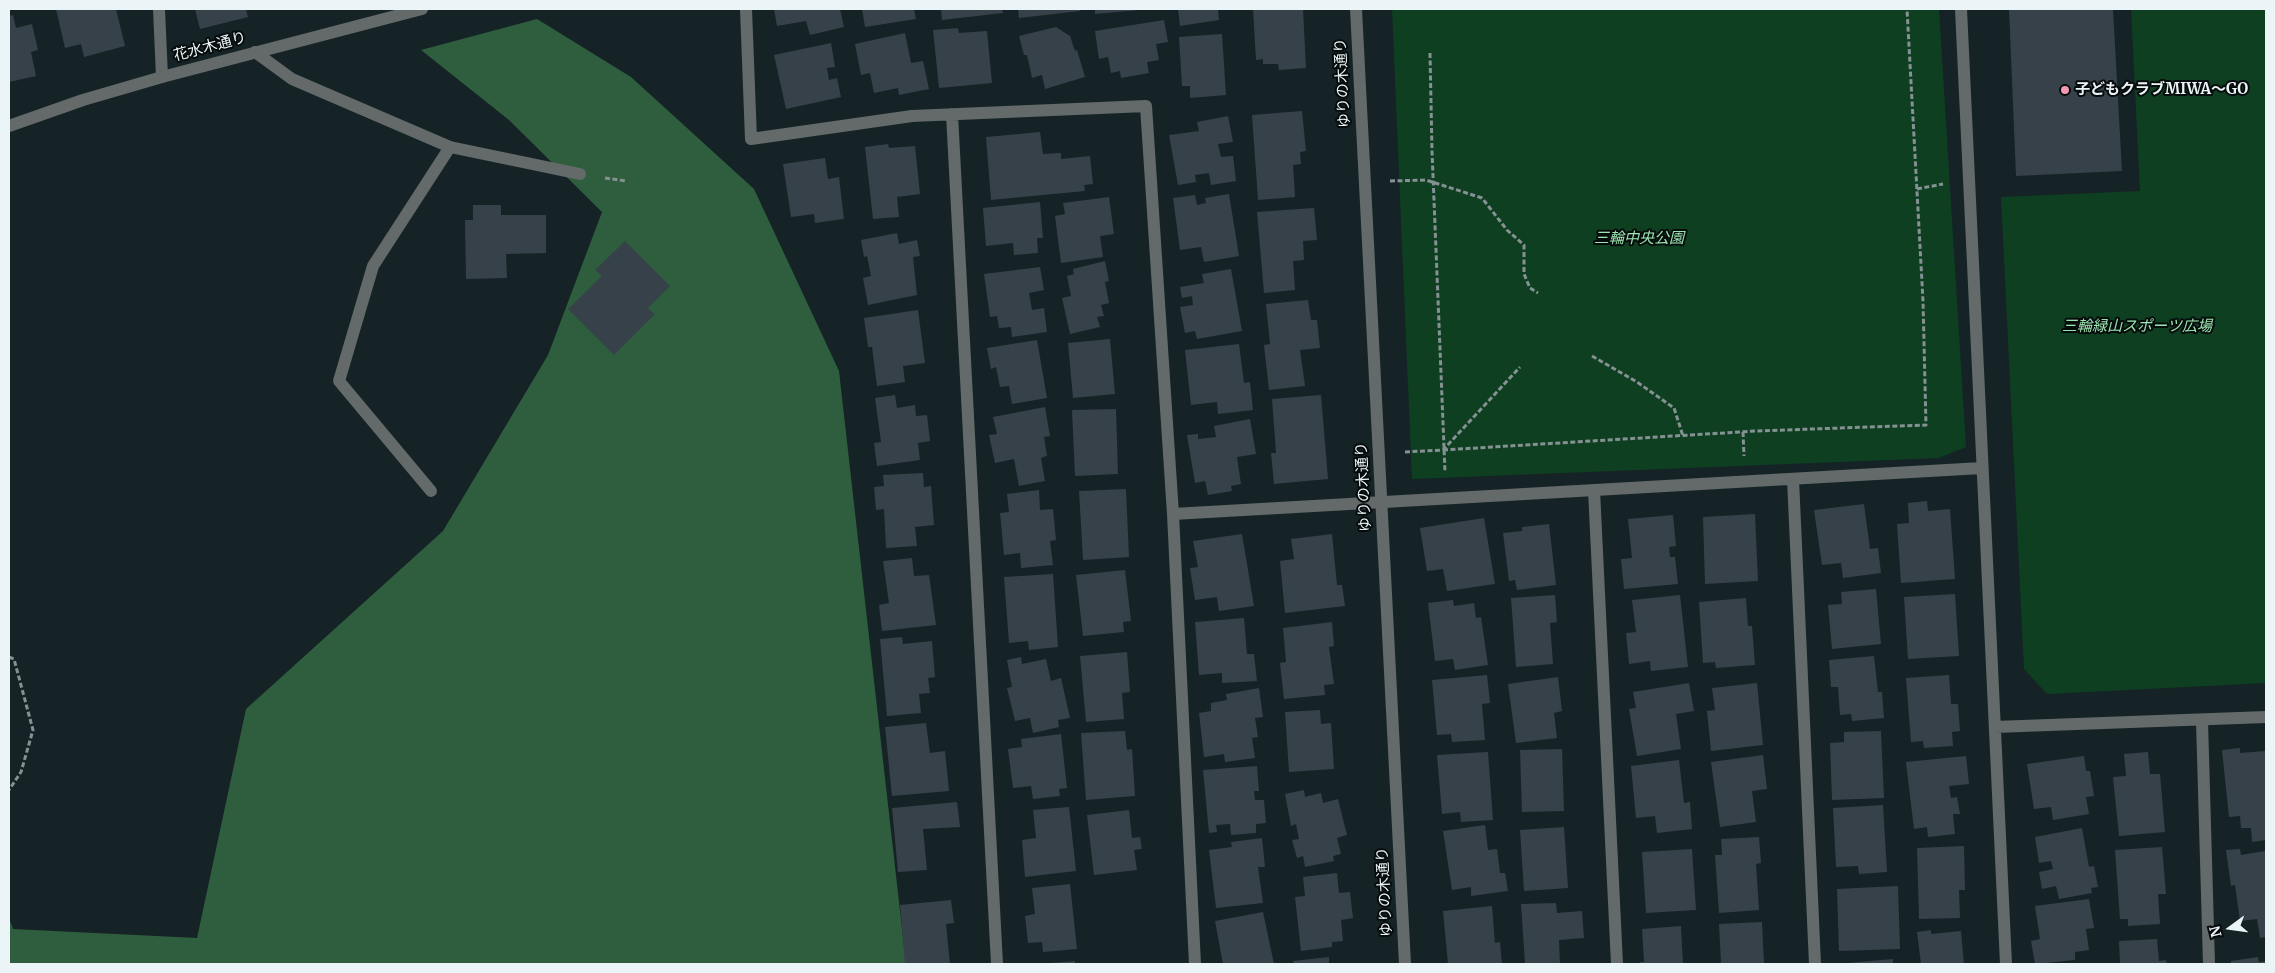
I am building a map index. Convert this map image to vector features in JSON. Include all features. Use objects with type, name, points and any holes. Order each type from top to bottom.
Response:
[{"type":"street","points":[[159,9],[162,77]]},
{"type":"street","name":"花水木通り","points":[[9,126],[83,100],[162,77],[422,9]]},
{"type":"street","points":[[746,9],[751,139],[912,116],[1146,106],[1173,514],[1194,964]]},
{"type":"street","name":"ゆりの木通り","points":[[1356,9],[1405,964]]},
{"type":"street","points":[[1961,9],[2006,964]]},
{"type":"street","points":[[255,52],[292,79],[450,147],[580,174]]},
{"type":"street","points":[[952,114],[997,964]]},
{"type":"street","points":[[431,491],[339,381],[373,266],[450,147]]},
{"type":"street","points":[[1173,514],[1982,468]]},
{"type":"street","points":[[1793,479],[1814,964]]},
{"type":"street","points":[[1594,490],[1617,964]]},
{"type":"street","points":[[1995,727],[2202,721],[2266,717]]},
{"type":"street","points":[[2202,721],[2209,964]]},
{"type":"path","points":[[1402,452],[1683,436],[1926,425],[1923,301],[1907,9]]},
{"type":"path","points":[[1430,53],[1444,450]]},
{"type":"path","points":[[1390,181],[1426,180],[1482,198],[1507,230],[1524,245],[1524,274],[1530,288],[1538,293]]},
{"type":"path","points":[[1592,356],[1637,382],[1674,408],[1683,436]]},
{"type":"path","points":[[1444,450],[1520,366]]},
{"type":"path","points":[[9,657],[14,659],[33,730],[21,772],[9,790]]},
{"type":"green space","name":"三輪中央公園","points":[[1392,9],[1939,9],[1966,447],[1939,458],[1412,479]]},
{"type":"green space","name":"三輪緑山スポーツ広場","points":[[2131,9],[2266,9],[2266,683],[2047,694],[2024,669],[2001,197],[2140,191]]},
{"type":"green space","points":[[537,19],[631,77],[754,189],[839,371],[906,964],[9,964],[9,918],[13,929],[197,938],[246,709],[443,531],[548,355],[602,212],[509,120],[421,50]]},
{"type":"building","points":[[56,9],[116,9],[125,46],[84,57],[81,44],[65,48]]},
{"type":"building","points":[[195,9],[246,9],[248,17],[200,29]]},
{"type":"building","points":[[774,9],[840,9],[844,27],[810,35],[806,21],[777,26]]},
{"type":"building","points":[[862,9],[914,9],[916,19],[865,27]]},
{"type":"building","points":[[941,9],[1002,9],[1003,13],[942,20]]},
{"type":"building","points":[[1018,9],[1080,9],[1080,11],[1019,18]]},
{"type":"building","points":[[1095,9],[1139,9],[1139,10],[1095,14]]},
{"type":"building","points":[[1178,9],[1218,9],[1219,20],[1180,26]]},
{"type":"building","points":[[1253,9],[1303,9],[1306,68],[1279,70],[1278,64],[1263,64],[1263,59],[1256,60]]},
{"type":"building","name":"子どもクラブMIWA～GO","points":[[2009,9],[2113,9],[2122,171],[2016,176]]},
{"type":"building","points":[[13,15],[16,28],[32,24],[38,50],[31,52],[36,76],[9,82],[9,16]]},
{"type":"building","points":[[1164,20],[1168,42],[1156,44],[1159,60],[1147,62],[1149,73],[1121,78],[1120,71],[1111,73],[1108,57],[1099,59],[1095,31]]},
{"type":"building","points":[[1056,27],[1070,36],[1075,51],[1077,50],[1085,77],[1045,89],[1042,75],[1032,78],[1027,55],[1024,55],[1019,36]]},
{"type":"building","points":[[958,28],[959,33],[987,31],[992,83],[939,88],[933,30]]},
{"type":"building","points":[[905,33],[911,63],[923,61],[929,89],[899,95],[898,88],[874,93],[870,73],[861,75],[855,44]]},
{"type":"building","points":[[1222,34],[1226,95],[1190,98],[1190,86],[1182,86],[1179,37]]},
{"type":"building","points":[[831,43],[835,67],[827,68],[829,80],[837,78],[841,97],[786,109],[774,55]]},
{"type":"building","points":[[1302,111],[1306,151],[1300,152],[1301,164],[1293,165],[1295,197],[1258,200],[1252,115]]},
{"type":"building","points":[[1228,116],[1233,142],[1218,144],[1221,157],[1233,156],[1236,181],[1211,185],[1209,173],[1195,175],[1196,182],[1178,185],[1169,135],[1199,131],[1197,122]]},
{"type":"building","points":[[1040,132],[1043,154],[1061,153],[1061,159],[1090,156],[1093,184],[1084,185],[1085,191],[991,200],[986,137]]},
{"type":"building","points":[[888,144],[889,148],[915,146],[920,194],[897,197],[899,217],[873,219],[865,147]]},
{"type":"building","points":[[825,158],[828,179],[839,177],[844,219],[815,223],[814,214],[791,217],[783,164]]},
{"type":"building","points":[[1229,194],[1239,256],[1204,262],[1201,247],[1180,250],[1173,198],[1195,195],[1197,205],[1206,203],[1205,198]]},
{"type":"building","points":[[1109,197],[1114,234],[1100,236],[1103,257],[1061,263],[1055,216],[1065,214],[1063,203]]},
{"type":"building","points":[[1040,202],[1043,238],[1037,238],[1038,253],[1014,255],[1013,243],[986,246],[983,208]]},
{"type":"building","points":[[473,205],[501,205],[501,215],[546,215],[546,253],[506,254],[507,278],[466,279],[465,220],[473,220]]},
{"type":"building","points":[[1314,208],[1317,240],[1303,241],[1304,260],[1293,261],[1295,290],[1264,293],[1257,212]]},
{"type":"building","points":[[897,233],[899,244],[917,240],[920,256],[913,257],[917,295],[868,305],[863,278],[871,276],[867,256],[864,257],[861,240]]},
{"type":"building","points":[[625,241],[670,286],[648,308],[655,314],[614,355],[568,309],[602,276],[595,270]]},
{"type":"building","points":[[1105,261],[1109,281],[1105,282],[1109,303],[1101,305],[1104,316],[1097,317],[1100,327],[1070,334],[1062,298],[1071,296],[1067,276],[1074,274],[1073,269]]},
{"type":"building","points":[[1040,267],[1044,290],[1029,293],[1032,310],[1044,308],[1047,332],[1012,337],[1011,327],[999,328],[997,316],[990,317],[984,274]]},
{"type":"building","points":[[1231,269],[1242,331],[1197,339],[1195,331],[1185,333],[1180,307],[1193,305],[1192,296],[1182,298],[1180,287],[1204,283],[1202,274]]},
{"type":"building","points":[[1308,300],[1311,320],[1317,320],[1320,348],[1300,350],[1305,386],[1269,390],[1264,345],[1270,344],[1266,304]]},
{"type":"building","points":[[918,310],[925,363],[903,366],[905,382],[877,386],[872,347],[868,347],[864,318]]},
{"type":"building","points":[[1110,339],[1115,394],[1073,398],[1068,343]]},
{"type":"building","points":[[1037,340],[1047,398],[1012,404],[1009,386],[1000,387],[996,367],[991,369],[987,348]]},
{"type":"building","points":[[1239,344],[1244,383],[1250,382],[1253,410],[1218,414],[1217,402],[1191,405],[1185,350]]},
{"type":"building","points":[[895,395],[897,408],[915,405],[916,416],[927,415],[930,441],[918,443],[920,460],[877,466],[874,443],[881,442],[875,398]]},
{"type":"building","points":[[1321,395],[1328,479],[1274,484],[1271,453],[1276,453],[1272,399]]},
{"type":"building","points":[[1045,407],[1050,436],[1044,437],[1047,456],[1041,458],[1045,481],[1019,486],[1014,459],[995,463],[989,435],[997,434],[993,417]]},
{"type":"building","points":[[1116,409],[1118,474],[1075,476],[1072,410]]},
{"type":"building","points":[[1250,419],[1256,454],[1237,457],[1241,484],[1231,486],[1232,491],[1208,495],[1205,481],[1195,483],[1187,435],[1198,434],[1198,439],[1216,437],[1214,426]]},
{"type":"building","points":[[923,473],[924,487],[931,486],[934,525],[915,527],[917,546],[886,548],[884,509],[876,510],[874,487],[884,486],[883,475]]},
{"type":"building","points":[[1126,489],[1129,557],[1083,560],[1079,491]]},
{"type":"building","points":[[1039,490],[1040,510],[1053,509],[1056,540],[1050,541],[1053,565],[1021,568],[1020,553],[1004,555],[1000,513],[1009,512],[1007,494]]},
{"type":"building","points":[[1927,501],[1928,511],[1950,509],[1955,579],[1901,583],[1897,524],[1909,523],[1908,503]]},
{"type":"building","points":[[1864,504],[1870,549],[1878,548],[1881,573],[1843,578],[1841,563],[1822,565],[1814,510]]},
{"type":"building","points":[[1755,514],[1758,581],[1705,584],[1703,517]]},
{"type":"building","points":[[1673,515],[1676,546],[1669,547],[1670,557],[1675,557],[1678,584],[1624,589],[1621,559],[1632,558],[1628,519]]},
{"type":"building","points":[[1484,518],[1495,584],[1447,591],[1443,569],[1427,571],[1420,528]]},
{"type":"building","points":[[1549,524],[1556,585],[1517,590],[1515,580],[1509,581],[1503,533],[1522,531],[1522,527]]},
{"type":"building","points":[[1242,534],[1254,606],[1219,611],[1217,597],[1195,600],[1190,568],[1198,567],[1193,541]]},
{"type":"building","points":[[1332,534],[1337,585],[1342,585],[1345,606],[1285,613],[1280,561],[1294,559],[1291,539]]},
{"type":"building","points":[[912,558],[914,576],[929,575],[936,625],[882,631],[879,605],[889,603],[883,561]]},
{"type":"building","points":[[1125,570],[1131,621],[1123,622],[1124,632],[1083,636],[1076,575]]},
{"type":"building","points":[[1053,574],[1058,647],[1029,650],[1028,641],[1009,643],[1004,577]]},
{"type":"building","points":[[1876,589],[1881,644],[1832,649],[1828,605],[1842,604],[1841,592]]},
{"type":"building","points":[[1955,594],[1959,656],[1908,659],[1904,597]]},
{"type":"building","points":[[1555,595],[1557,622],[1550,623],[1553,664],[1516,667],[1511,598]]},
{"type":"building","points":[[1680,595],[1688,667],[1651,671],[1650,661],[1629,664],[1626,633],[1636,632],[1632,600]]},
{"type":"building","points":[[1746,598],[1748,626],[1752,626],[1755,665],[1716,668],[1715,662],[1703,663],[1699,602]]},
{"type":"building","points":[[1453,600],[1454,606],[1474,603],[1476,618],[1481,617],[1488,665],[1455,670],[1453,659],[1435,661],[1428,603]]},
{"type":"building","points":[[1244,618],[1247,654],[1254,654],[1257,681],[1222,683],[1222,673],[1199,675],[1195,622]]},
{"type":"building","points":[[1332,622],[1334,646],[1329,647],[1334,684],[1324,685],[1325,695],[1284,699],[1280,663],[1286,662],[1283,628]]},
{"type":"building","points":[[902,637],[903,644],[932,641],[935,677],[928,678],[930,693],[919,694],[921,713],[887,716],[880,639]]},
{"type":"building","points":[[1127,652],[1130,692],[1122,693],[1124,719],[1086,722],[1080,656]]},
{"type":"building","points":[[1874,656],[1878,692],[1882,692],[1884,718],[1852,721],[1851,714],[1840,715],[1838,687],[1831,687],[1829,660]]},
{"type":"building","points":[[1021,657],[1022,664],[1046,659],[1051,681],[1061,678],[1070,718],[1058,720],[1059,727],[1033,733],[1030,718],[1015,721],[1007,688],[1012,687],[1007,660]]},
{"type":"building","points":[[1487,675],[1490,703],[1482,704],[1485,740],[1452,742],[1451,734],[1437,735],[1432,680]]},
{"type":"building","points":[[1949,675],[1951,704],[1958,704],[1960,731],[1952,732],[1953,746],[1924,748],[1923,741],[1911,742],[1906,678]]},
{"type":"building","points":[[1558,677],[1562,711],[1554,713],[1557,738],[1516,743],[1508,684]]},
{"type":"building","points":[[1689,683],[1694,711],[1676,714],[1681,749],[1637,756],[1629,709],[1636,708],[1633,692]]},
{"type":"building","points":[[1757,683],[1763,745],[1711,751],[1707,711],[1715,710],[1712,688]]},
{"type":"building","points":[[1259,688],[1263,717],[1255,718],[1258,737],[1252,738],[1255,758],[1225,762],[1224,754],[1204,757],[1199,713],[1211,711],[1211,703],[1227,700],[1226,694]]},
{"type":"building","points":[[1320,710],[1321,724],[1331,723],[1334,769],[1289,772],[1285,712]]},
{"type":"building","points":[[926,723],[930,753],[945,751],[949,791],[892,796],[885,727]]},
{"type":"building","points":[[1125,731],[1127,750],[1132,749],[1135,796],[1086,800],[1081,733]]},
{"type":"building","points":[[1881,731],[1884,798],[1832,800],[1830,743],[1844,742],[1844,732]]},
{"type":"building","points":[[1061,734],[1067,788],[1059,789],[1060,796],[1033,799],[1031,786],[1013,788],[1008,749],[1022,747],[1021,739]]},
{"type":"building","points":[[2240,748],[2240,753],[2265,751],[2266,840],[2252,842],[2251,828],[2241,828],[2240,816],[2229,817],[2222,750]]},
{"type":"building","points":[[1562,749],[1564,811],[1522,812],[1520,750]]},
{"type":"building","points":[[1488,752],[1493,820],[1461,822],[1460,812],[1442,814],[1437,755]]},
{"type":"building","points":[[2148,752],[2150,774],[2160,774],[2165,832],[2119,836],[2113,777],[2126,776],[2124,754]]},
{"type":"building","points":[[1763,755],[1767,789],[1752,791],[1756,822],[1720,827],[1711,762]]},
{"type":"building","points":[[1966,756],[1969,784],[1949,786],[1951,798],[1957,797],[1960,814],[1953,814],[1955,834],[1928,837],[1927,827],[1914,829],[1906,762]]},
{"type":"building","points":[[2084,756],[2086,771],[2090,771],[2094,796],[2086,797],[2089,814],[2053,820],[2051,807],[2034,809],[2027,764]]},
{"type":"building","points":[[1679,760],[1684,803],[1690,802],[1692,829],[1657,833],[1655,816],[1636,818],[1631,766]]},
{"type":"building","points":[[1257,766],[1259,791],[1254,791],[1255,800],[1264,800],[1266,823],[1256,824],[1256,833],[1231,835],[1230,824],[1216,825],[1217,832],[1209,833],[1203,770]]},
{"type":"building","points":[[1304,790],[1305,797],[1321,793],[1323,803],[1338,799],[1347,835],[1337,838],[1341,854],[1333,856],[1334,861],[1305,867],[1303,856],[1297,858],[1292,840],[1299,839],[1296,824],[1291,826],[1285,794]]},
{"type":"building","points":[[957,802],[960,827],[923,829],[927,870],[898,872],[892,808]]},
{"type":"building","points":[[1883,805],[1887,872],[1859,874],[1858,866],[1836,867],[1833,808]]},
{"type":"building","points":[[1069,807],[1076,871],[1025,877],[1022,840],[1036,838],[1033,810]]},
{"type":"building","points":[[1129,810],[1132,838],[1140,837],[1142,849],[1134,850],[1137,870],[1094,875],[1087,815]]},
{"type":"building","points":[[1485,825],[1488,850],[1497,849],[1500,873],[1505,873],[1508,891],[1471,896],[1471,887],[1452,890],[1443,831]]},
{"type":"building","points":[[1564,827],[1568,888],[1524,891],[1520,830]]},
{"type":"building","points":[[2082,828],[2089,867],[2094,866],[2098,887],[2091,888],[2092,893],[2059,899],[2056,886],[2042,889],[2039,872],[2053,869],[2051,861],[2039,863],[2035,837]]},
{"type":"building","points":[[1759,837],[1761,863],[1756,864],[1759,910],[1719,913],[1715,855],[1722,855],[1721,839]]},
{"type":"building","points":[[1262,838],[1265,867],[1258,867],[1263,903],[1216,908],[1209,850],[1232,847],[1231,842]]},
{"type":"building","points":[[1964,846],[1965,890],[1959,890],[1960,918],[1919,919],[1917,848]]},
{"type":"building","points":[[2162,847],[2166,894],[2158,894],[2160,924],[2128,926],[2128,919],[2120,919],[2115,850]]},
{"type":"building","points":[[1692,849],[1696,910],[1646,913],[1642,852]]},
{"type":"building","points":[[2240,849],[2241,855],[2265,851],[2266,937],[2260,938],[2257,919],[2240,921],[2235,885],[2231,886],[2226,850]]},
{"type":"building","points":[[1337,873],[1339,893],[1350,892],[1353,918],[1341,920],[1343,941],[1332,942],[1332,947],[1301,951],[1295,897],[1305,896],[1303,877]]},
{"type":"building","points":[[1070,884],[1077,949],[1043,952],[1042,942],[1028,943],[1025,916],[1035,914],[1032,888]]},
{"type":"building","points":[[1898,886],[1900,949],[1839,951],[1837,889]]},
{"type":"building","points":[[2089,899],[2094,928],[2086,929],[2089,950],[2075,952],[2075,960],[2035,964],[2031,941],[2040,939],[2035,906]]},
{"type":"building","points":[[951,900],[954,923],[946,924],[950,964],[905,964],[900,905]]},
{"type":"building","points":[[1556,903],[1557,913],[1582,911],[1584,938],[1559,940],[1560,964],[1525,964],[1521,904]]},
{"type":"building","points":[[1492,906],[1495,943],[1500,942],[1502,964],[1448,964],[1443,911]]},
{"type":"building","points":[[1263,912],[1274,964],[1223,964],[1215,921]]},
{"type":"building","points":[[1762,922],[1764,964],[1721,964],[1719,924]]},
{"type":"building","points":[[1681,926],[1683,964],[1640,964],[1640,962],[1644,962],[1642,929]]},
{"type":"building","points":[[1931,930],[1931,934],[1961,931],[1964,964],[1921,964],[1917,932]]},
{"type":"building","points":[[2157,939],[2159,961],[2166,960],[2167,964],[2120,964],[2119,941]]},
{"type":"building","points":[[1329,957],[1329,964],[1294,964],[1293,961]]},
{"type":"building","points":[[2258,957],[2259,962],[2266,961],[2266,964],[2231,964],[2231,961]]},
{"type":"building","points":[[1893,959],[1893,964],[1847,964],[1847,963]]},
{"type":"building","points":[[1075,961],[1075,964],[1050,964],[1050,963]]},
{"type":"place","name":"子どもクラブMIWA～GO","points":[[2065,90]]}]
